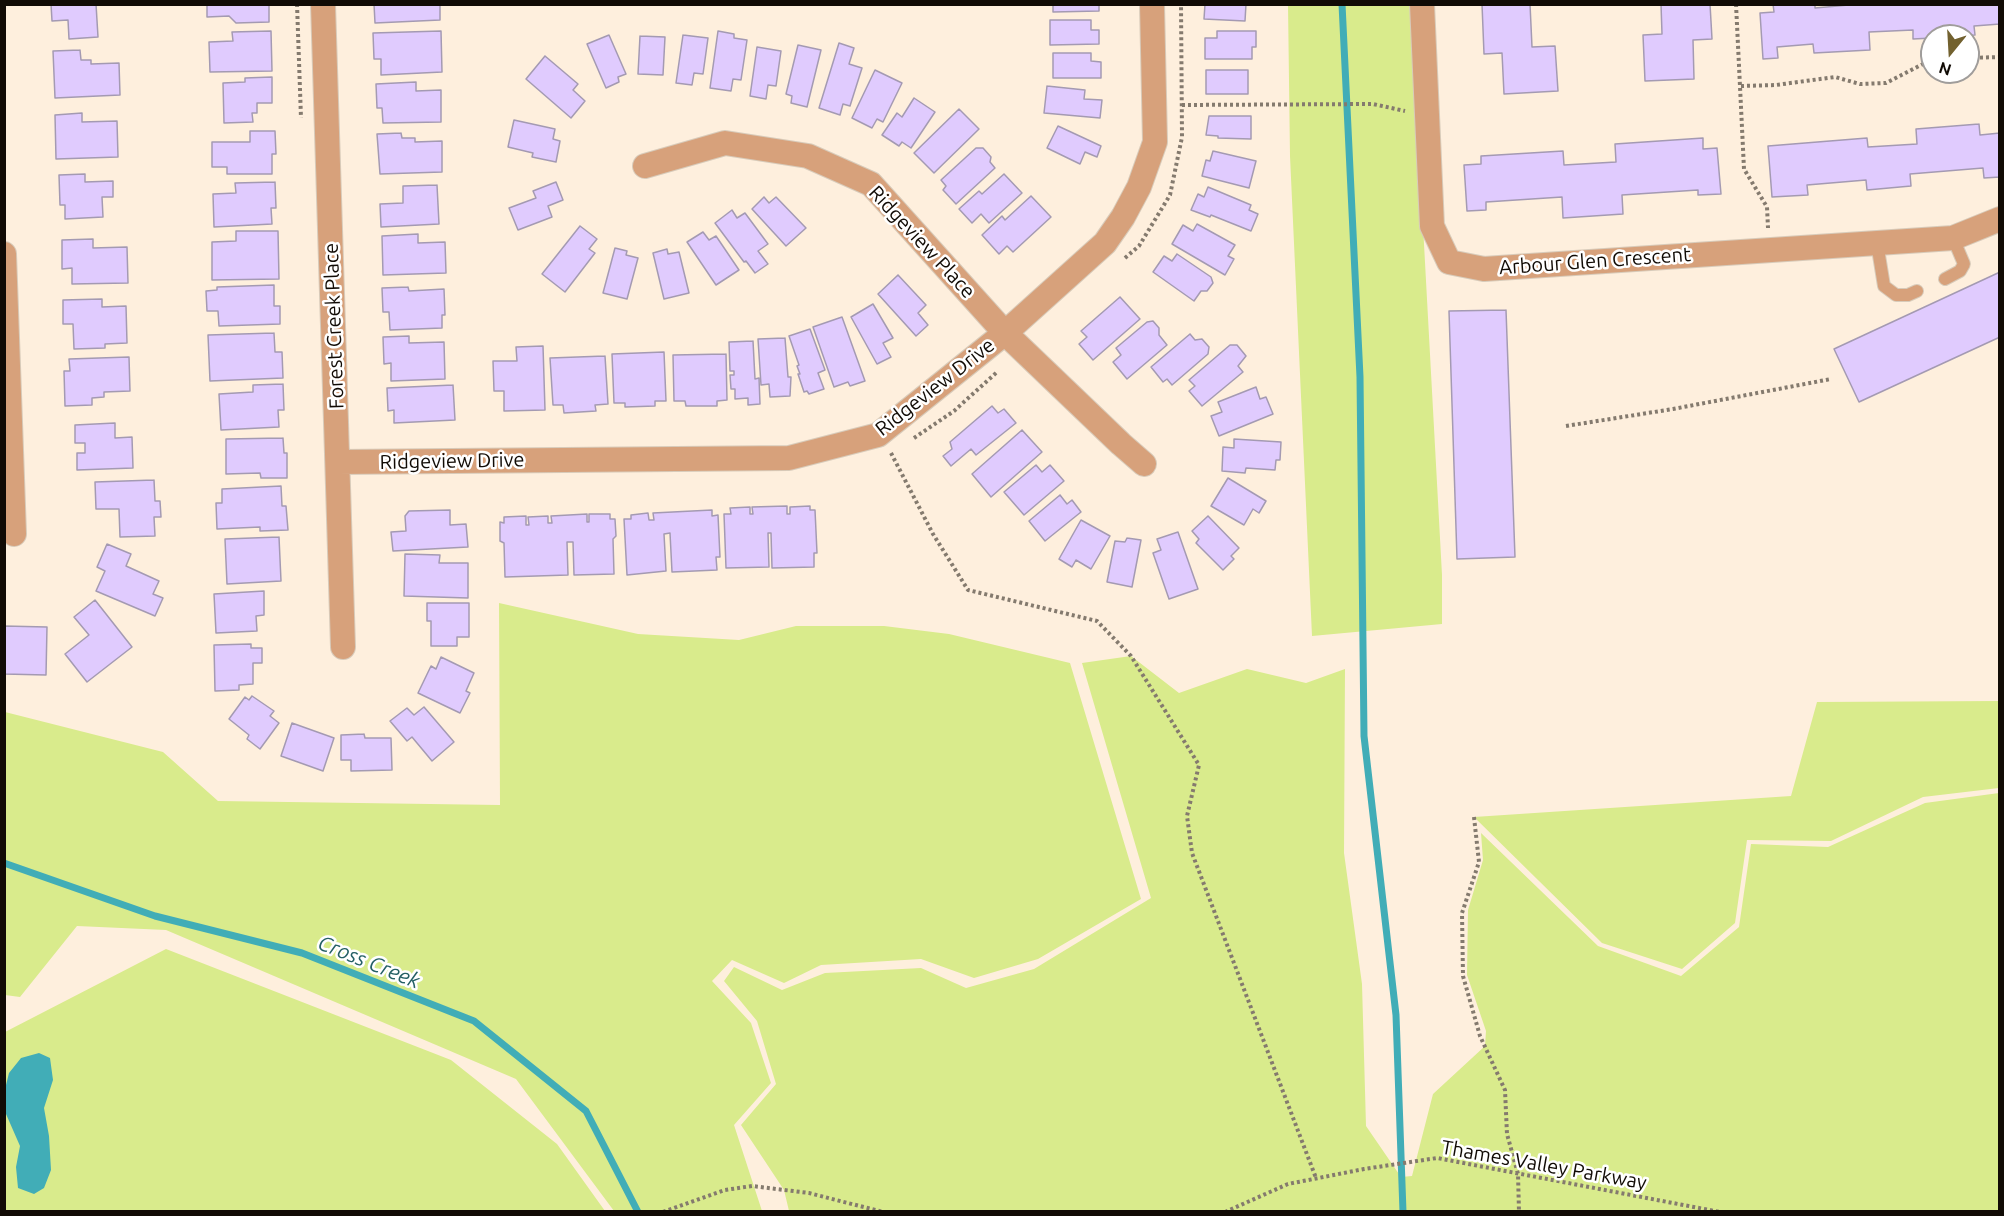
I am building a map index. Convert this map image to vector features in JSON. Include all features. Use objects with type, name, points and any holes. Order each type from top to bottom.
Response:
[{"type":"street","name":"Forest Creek Place","points":[[323,4],[343,647]]},
{"type":"street","name":"Ridgeview Drive","points":[[338,462],[789,458],[878,435],[1005,333],[1105,243],[1123,217],[1138,187],[1155,142],[1152,4]]},
{"type":"street","name":"Arbour Glen Crescent","points":[[1422,4],[1432,226],[1449,262],[1484,269],[1953,238],[2000,219]]},
{"type":"street","name":"Ridgeview Place","points":[[645,166],[725,143],[808,156],[871,184],[1005,333],[1144,464]]},
{"type":"street","points":[[4,254],[7,396],[14,534]]},
{"type":"lane","points":[[1945,279],[1960,271],[1964,264],[1953,238]]},
{"type":"lane","points":[[1877,243],[1884,286],[1896,295],[1908,295],[1917,291]]},
{"type":"path","points":[[1736,4],[1744,169],[1767,207],[1769,250]]},
{"type":"path","points":[[1980,58],[2000,57]]},
{"type":"path","points":[[1740,86],[1776,85],[1835,77],[1860,84],[1886,83],[1920,66]]},
{"type":"path","points":[[1182,105],[1373,104],[1427,116]]},
{"type":"path","points":[[910,441],[954,411],[997,372]]},
{"type":"path","points":[[1566,426],[1673,410],[1831,379]]},
{"type":"path","points":[[888,447],[933,534],[968,590],[1097,621],[1131,656],[1199,765],[1186,816],[1192,853],[1316,1178]]},
{"type":"path","points":[[1474,817],[1479,862],[1462,913],[1463,976],[1480,1035],[1504,1090],[1507,1134],[1518,1174],[1519,1212]]},
{"type":"path","name":"Thames Valley Parkway","points":[[1225,1212],[1288,1184],[1437,1158],[1720,1212]]},
{"type":"path","points":[[665,1210],[725,1190],[752,1186],[809,1193],[883,1212]]},
{"type":"green space","points":[[1288,5],[1411,5],[1442,575],[1442,624],[1312,636],[1290,156]]},
{"type":"green space","points":[[499,603],[638,634],[739,640],[796,626],[884,626],[949,634],[1070,663],[1141,899],[1038,959],[974,978],[921,959],[821,965],[784,983],[732,960],[712,981],[751,1023],[771,1083],[734,1125],[762,1211],[614,1211],[516,1079],[166,930],[77,926],[20,997],[5,995],[5,712],[163,752],[218,801],[500,805]]},
{"type":"green space","points":[[1131,656],[1179,693],[1247,669],[1306,683],[1345,669],[1344,853],[1362,984],[1366,1126],[1401,1177],[1412,1176],[1433,1094],[1485,1046],[1486,1031],[1467,975],[1468,910],[1483,860],[1481,833],[1598,946],[1681,976],[1739,927],[1751,844],[1828,847],[1925,803],[1999,793],[1999,1211],[789,1211],[784,1190],[741,1125],[776,1084],[757,1021],[724,981],[734,967],[782,990],[825,973],[921,968],[966,988],[1034,969],[1151,898],[1082,663]]},
{"type":"green space","points":[[1999,701],[1999,788],[1923,797],[1831,841],[1747,840],[1735,923],[1682,969],[1602,943],[1474,817],[1791,796],[1817,702]]},
{"type":"green space","points":[[166,949],[451,1060],[557,1144],[605,1211],[5,1212],[5,1032]]},
{"type":"water","points":[[39,1053],[50,1058],[53,1080],[44,1108],[49,1136],[51,1170],[44,1188],[34,1194],[18,1188],[16,1167],[20,1146],[6,1114],[4,1093],[9,1073],[21,1058]]},
{"type":"building","points":[[51,4],[96,4],[98,37],[69,39],[68,20],[52,21]]},
{"type":"building","points":[[207,4],[269,4],[269,22],[236,23],[229,16],[207,17]]},
{"type":"building","points":[[374,4],[440,4],[440,20],[375,23]]},
{"type":"building","points":[[1053,4],[1099,4],[1099,11],[1053,12]]},
{"type":"building","points":[[1205,4],[1246,4],[1245,21],[1204,19]]},
{"type":"building","points":[[1482,4],[1530,4],[1532,47],[1555,46],[1558,91],[1504,94],[1502,53],[1484,54]]},
{"type":"building","points":[[1661,4],[1710,4],[1712,39],[1693,40],[1694,79],[1645,81],[1643,35],[1662,34]]},
{"type":"building","points":[[1773,4],[1815,4],[1815,8],[1860,4],[2000,4],[2000,24],[1920,24],[1920,39],[1913,39],[1913,30],[1869,32],[1870,50],[1814,53],[1813,44],[1777,47],[1778,58],[1763,59],[1760,13],[1774,12]]},
{"type":"building","points":[[1050,20],[1091,20],[1091,30],[1099,30],[1099,44],[1050,45]]},
{"type":"building","points":[[271,31],[272,71],[210,72],[209,42],[233,41],[232,32]]},
{"type":"building","points":[[441,31],[442,72],[381,75],[381,59],[374,59],[373,33]]},
{"type":"building","points":[[718,31],[734,34],[734,38],[747,40],[741,80],[733,79],[731,91],[710,88]]},
{"type":"building","points":[[1217,31],[1256,31],[1256,47],[1252,47],[1252,59],[1205,59],[1205,38],[1217,38]]},
{"type":"building","points":[[609,35],[626,74],[618,77],[619,82],[606,88],[587,44]]},
{"type":"building","points":[[683,35],[708,38],[703,74],[694,73],[692,85],[676,83]]},
{"type":"building","points":[[640,36],[665,37],[663,75],[638,74]]},
{"type":"building","points":[[839,43],[854,48],[849,64],[862,68],[850,106],[843,104],[840,115],[819,108]]},
{"type":"building","points":[[798,45],[821,50],[807,107],[791,103],[792,96],[786,94]]},
{"type":"building","points":[[757,47],[781,51],[776,86],[768,85],[766,99],[750,96]]},
{"type":"building","points":[[80,50],[81,60],[91,60],[91,64],[119,63],[120,95],[55,98],[53,51]]},
{"type":"building","points":[[1053,53],[1091,53],[1091,61],[1101,62],[1101,78],[1053,78]]},
{"type":"building","points":[[545,56],[578,84],[573,90],[585,101],[571,118],[526,79]]},
{"type":"building","points":[[875,70],[902,83],[883,122],[877,119],[872,128],[852,118]]},
{"type":"building","points":[[1206,70],[1248,70],[1248,94],[1206,94]]},
{"type":"building","points":[[272,77],[272,103],[257,103],[257,113],[252,113],[253,122],[224,123],[223,83],[245,82],[245,78]]},
{"type":"building","points":[[416,82],[416,91],[441,90],[441,122],[383,123],[382,108],[377,108],[376,84]]},
{"type":"building","points":[[1047,86],[1085,90],[1084,99],[1102,100],[1100,118],[1044,113]]},
{"type":"building","points":[[914,98],[935,112],[911,148],[902,142],[899,146],[882,135],[897,113],[902,117]]},
{"type":"building","points":[[959,109],[979,129],[934,173],[914,153]]},
{"type":"building","points":[[82,113],[82,122],[117,121],[118,157],[56,159],[55,115]]},
{"type":"building","points":[[1209,116],[1251,116],[1251,139],[1218,138],[1218,136],[1206,135]]},
{"type":"building","points":[[514,120],[555,129],[553,139],[560,141],[556,162],[532,157],[533,153],[508,147]]},
{"type":"building","points":[[1979,124],[1980,135],[2000,133],[2000,177],[1984,178],[1983,168],[1910,174],[1911,186],[1867,190],[1866,180],[1807,185],[1808,195],[1772,197],[1768,146],[1867,138],[1868,147],[1917,144],[1916,129]]},
{"type":"building","points":[[1058,126],[1101,146],[1097,157],[1085,152],[1080,164],[1047,148]]},
{"type":"building","points":[[250,131],[275,131],[276,154],[272,154],[272,174],[227,174],[227,167],[212,167],[212,142],[250,142]]},
{"type":"building","points":[[401,133],[402,138],[415,138],[415,142],[442,141],[442,172],[380,174],[377,134]]},
{"type":"building","points":[[1703,138],[1703,149],[1717,148],[1721,194],[1698,195],[1698,190],[1622,195],[1623,214],[1563,218],[1562,197],[1486,202],[1486,210],[1467,211],[1464,165],[1481,164],[1481,156],[1563,151],[1564,165],[1616,162],[1615,144]]},
{"type":"building","points":[[976,148],[983,148],[991,157],[990,162],[995,168],[956,204],[943,190],[946,186],[941,180]]},
{"type":"building","points":[[1213,151],[1256,161],[1249,188],[1202,176],[1206,160],[1210,161]]},
{"type":"building","points":[[85,174],[85,182],[113,181],[113,197],[102,197],[103,217],[65,219],[65,205],[60,205],[59,175]]},
{"type":"building","points":[[1004,174],[1022,193],[989,223],[981,214],[972,223],[959,209],[979,191],[982,194]]},
{"type":"building","points":[[275,182],[276,208],[271,208],[272,224],[214,227],[213,194],[236,193],[235,183]]},
{"type":"building","points":[[556,182],[563,200],[548,206],[552,217],[518,230],[509,208],[536,198],[533,191]]},
{"type":"building","points":[[437,185],[439,224],[381,227],[380,204],[403,203],[403,186]]},
{"type":"building","points":[[1208,187],[1251,205],[1249,210],[1258,214],[1251,231],[1211,215],[1210,217],[1191,210],[1198,194],[1204,197]]},
{"type":"building","points":[[1031,196],[1051,217],[1013,252],[1007,246],[999,254],[982,235],[1002,216],[1005,220]]},
{"type":"building","points":[[764,197],[769,203],[776,197],[806,228],[786,246],[752,209]]},
{"type":"building","points":[[732,210],[737,218],[745,213],[768,244],[758,251],[768,264],[755,273],[715,223]]},
{"type":"building","points":[[1197,224],[1235,245],[1228,256],[1234,259],[1225,275],[1172,244],[1183,225],[1193,231]]},
{"type":"building","points":[[580,226],[597,239],[589,249],[595,253],[565,292],[542,274]]},
{"type":"building","points":[[236,231],[278,231],[279,279],[212,280],[212,242],[236,241]]},
{"type":"building","points":[[703,232],[709,240],[716,236],[739,270],[716,285],[687,242]]},
{"type":"building","points":[[418,234],[418,243],[445,242],[446,273],[383,275],[382,236]]},
{"type":"building","points":[[93,239],[93,248],[127,247],[128,283],[72,284],[72,268],[62,269],[62,240]]},
{"type":"building","points":[[615,248],[627,251],[626,255],[638,258],[627,299],[603,293]]},
{"type":"building","points":[[667,249],[668,254],[679,252],[689,293],[664,299],[653,253]]},
{"type":"building","points":[[1177,254],[1211,277],[1213,283],[1207,291],[1201,291],[1194,301],[1153,272],[1164,256],[1172,261]]},
{"type":"building","points":[[2000,272],[2000,337],[1859,402],[1834,349]]},
{"type":"building","points":[[898,275],[926,305],[918,313],[928,325],[916,336],[878,294]]},
{"type":"building","points":[[274,285],[274,306],[280,306],[280,324],[219,326],[218,311],[207,311],[206,291],[217,290],[217,287]]},
{"type":"building","points":[[408,287],[409,291],[444,289],[445,315],[442,315],[442,328],[390,330],[389,312],[383,312],[382,288]]},
{"type":"building","points":[[1120,297],[1140,319],[1093,360],[1079,344],[1087,337],[1081,331]]},
{"type":"building","points":[[102,299],[102,307],[126,306],[127,343],[105,344],[105,348],[74,349],[73,324],[63,324],[63,300]]},
{"type":"building","points":[[873,304],[893,338],[883,343],[891,357],[877,364],[851,317]]},
{"type":"building","points":[[1506,310],[1515,557],[1457,559],[1449,311]]},
{"type":"building","points":[[842,317],[865,381],[850,386],[848,382],[834,387],[813,327]]},
{"type":"building","points":[[1153,321],[1159,328],[1159,335],[1167,345],[1127,379],[1113,362],[1121,355],[1116,348],[1147,322]]},
{"type":"building","points":[[810,329],[825,370],[818,373],[824,389],[809,394],[807,391],[804,392],[798,374],[800,374],[797,366],[799,365],[789,336]]},
{"type":"building","points":[[274,333],[275,352],[282,352],[283,378],[210,381],[208,335]]},
{"type":"building","points":[[1190,334],[1195,340],[1202,339],[1209,347],[1208,354],[1172,385],[1167,379],[1163,382],[1151,367]]},
{"type":"building","points":[[409,336],[409,343],[444,342],[445,379],[391,381],[391,363],[384,364],[383,337]]},
{"type":"building","points":[[785,338],[788,377],[791,377],[790,396],[770,397],[769,384],[761,385],[758,339]]},
{"type":"building","points":[[753,341],[755,379],[759,378],[760,404],[748,405],[748,398],[735,399],[735,389],[731,389],[730,375],[734,375],[734,371],[730,371],[729,342]]},
{"type":"building","points":[[1230,345],[1237,345],[1246,356],[1238,366],[1243,372],[1202,406],[1189,391],[1195,386],[1189,380]]},
{"type":"building","points":[[543,346],[545,410],[504,411],[504,391],[494,391],[493,361],[517,361],[516,347]]},
{"type":"building","points":[[664,352],[666,401],[655,401],[655,406],[625,407],[625,403],[614,403],[612,354]]},
{"type":"building","points":[[726,354],[727,400],[717,401],[717,406],[686,406],[685,401],[674,401],[673,355]]},
{"type":"building","points":[[605,356],[608,404],[595,405],[596,411],[564,413],[563,405],[553,405],[550,358]]},
{"type":"building","points":[[129,357],[130,391],[104,392],[104,397],[92,398],[92,405],[65,406],[64,371],[70,371],[69,359]]},
{"type":"building","points":[[283,384],[284,410],[278,410],[279,427],[221,430],[219,394],[253,392],[253,385]]},
{"type":"building","points":[[453,385],[455,420],[394,423],[394,410],[388,411],[387,388]]},
{"type":"building","points":[[1256,387],[1260,399],[1266,397],[1273,414],[1219,436],[1211,416],[1222,412],[1218,402]]},
{"type":"building","points":[[992,406],[998,413],[1004,409],[1016,423],[976,455],[971,449],[951,466],[943,456],[952,449],[950,442]]},
{"type":"building","points":[[115,423],[115,438],[132,437],[133,468],[77,470],[77,453],[85,453],[85,443],[75,443],[75,425]]},
{"type":"building","points":[[1022,430],[1042,452],[991,497],[972,474]]},
{"type":"building","points":[[283,438],[284,453],[287,453],[287,478],[261,478],[260,473],[226,474],[226,439]]},
{"type":"building","points":[[1234,439],[1281,442],[1280,460],[1276,460],[1275,470],[1246,468],[1245,473],[1222,471],[1223,447],[1234,448]]},
{"type":"building","points":[[1036,465],[1042,472],[1050,465],[1064,481],[1024,515],[1004,492]]},
{"type":"building","points":[[1228,478],[1266,501],[1259,513],[1253,509],[1244,525],[1211,506]]},
{"type":"building","points":[[154,480],[155,501],[160,501],[161,517],[154,517],[155,536],[120,537],[119,509],[96,509],[95,482]]},
{"type":"building","points":[[281,486],[282,506],[286,506],[288,530],[260,531],[260,527],[217,529],[216,503],[222,503],[222,489]]},
{"type":"building","points":[[1060,495],[1067,504],[1072,500],[1081,512],[1045,541],[1029,521]]},
{"type":"building","points":[[787,506],[787,514],[790,514],[790,507],[810,506],[810,510],[815,510],[817,553],[814,553],[814,567],[772,568],[771,533],[768,533],[769,567],[726,568],[724,514],[731,514],[730,508],[750,507],[750,514],[753,514],[752,507]]},
{"type":"building","points":[[450,510],[450,525],[466,524],[468,547],[393,551],[391,532],[406,531],[405,516],[409,511]]},
{"type":"building","points":[[712,510],[712,516],[718,515],[720,557],[716,557],[717,570],[672,572],[670,533],[664,534],[666,571],[627,575],[624,519],[631,519],[631,515],[648,513],[649,520],[654,520],[653,513]]},
{"type":"building","points":[[587,514],[587,522],[589,522],[589,514],[610,514],[610,519],[615,519],[614,574],[574,575],[573,542],[567,542],[568,575],[505,577],[504,543],[500,541],[500,522],[504,523],[504,517],[526,516],[526,525],[529,525],[528,517],[548,516],[548,523],[552,523],[551,516]]},
{"type":"building","points":[[1208,516],[1239,548],[1231,556],[1234,559],[1223,570],[1196,543],[1199,539],[1192,531]]},
{"type":"building","points":[[1081,520],[1110,536],[1091,569],[1076,560],[1072,567],[1059,559]]},
{"type":"building","points":[[1178,532],[1198,589],[1169,599],[1153,553],[1161,550],[1157,539]]},
{"type":"building","points":[[279,537],[281,581],[227,584],[225,539]]},
{"type":"building","points":[[1127,538],[1141,540],[1132,587],[1107,582],[1115,541],[1125,542]]},
{"type":"building","points":[[107,544],[131,554],[126,566],[159,581],[153,594],[163,598],[155,616],[96,591],[105,571],[97,567]]},
{"type":"building","points":[[405,554],[440,555],[439,563],[468,563],[468,598],[404,596]]},
{"type":"building","points":[[264,591],[264,615],[256,616],[257,631],[216,633],[214,594]]},
{"type":"building","points":[[95,600],[132,647],[87,682],[65,654],[89,635],[74,617]]},
{"type":"building","points":[[427,603],[469,603],[469,637],[457,637],[457,646],[431,646],[431,621],[427,621]]},
{"type":"building","points":[[4,626],[47,627],[46,675],[4,674]]},
{"type":"building","points":[[251,644],[251,648],[262,648],[262,663],[253,663],[253,684],[239,685],[239,690],[215,691],[214,645]]},
{"type":"building","points":[[441,657],[474,673],[466,691],[470,693],[460,713],[418,693],[431,666],[436,669]]},
{"type":"building","points":[[252,696],[274,711],[270,716],[279,723],[260,749],[247,739],[249,735],[229,719],[245,697],[249,700]]},
{"type":"building","points":[[424,707],[454,742],[432,761],[412,737],[407,741],[390,721],[407,708],[414,715]]},
{"type":"building","points":[[292,723],[334,738],[323,771],[281,756]]},
{"type":"building","points":[[364,734],[365,738],[391,738],[392,770],[351,771],[351,760],[341,760],[341,735]]},
{"type":"waterway","points":[[1342,4],[1360,377],[1364,736],[1396,1015],[1403,1212]]},
{"type":"waterway","name":"Cross Creek","points":[[4,863],[155,916],[302,953],[474,1021],[586,1111],[638,1212]]}]
